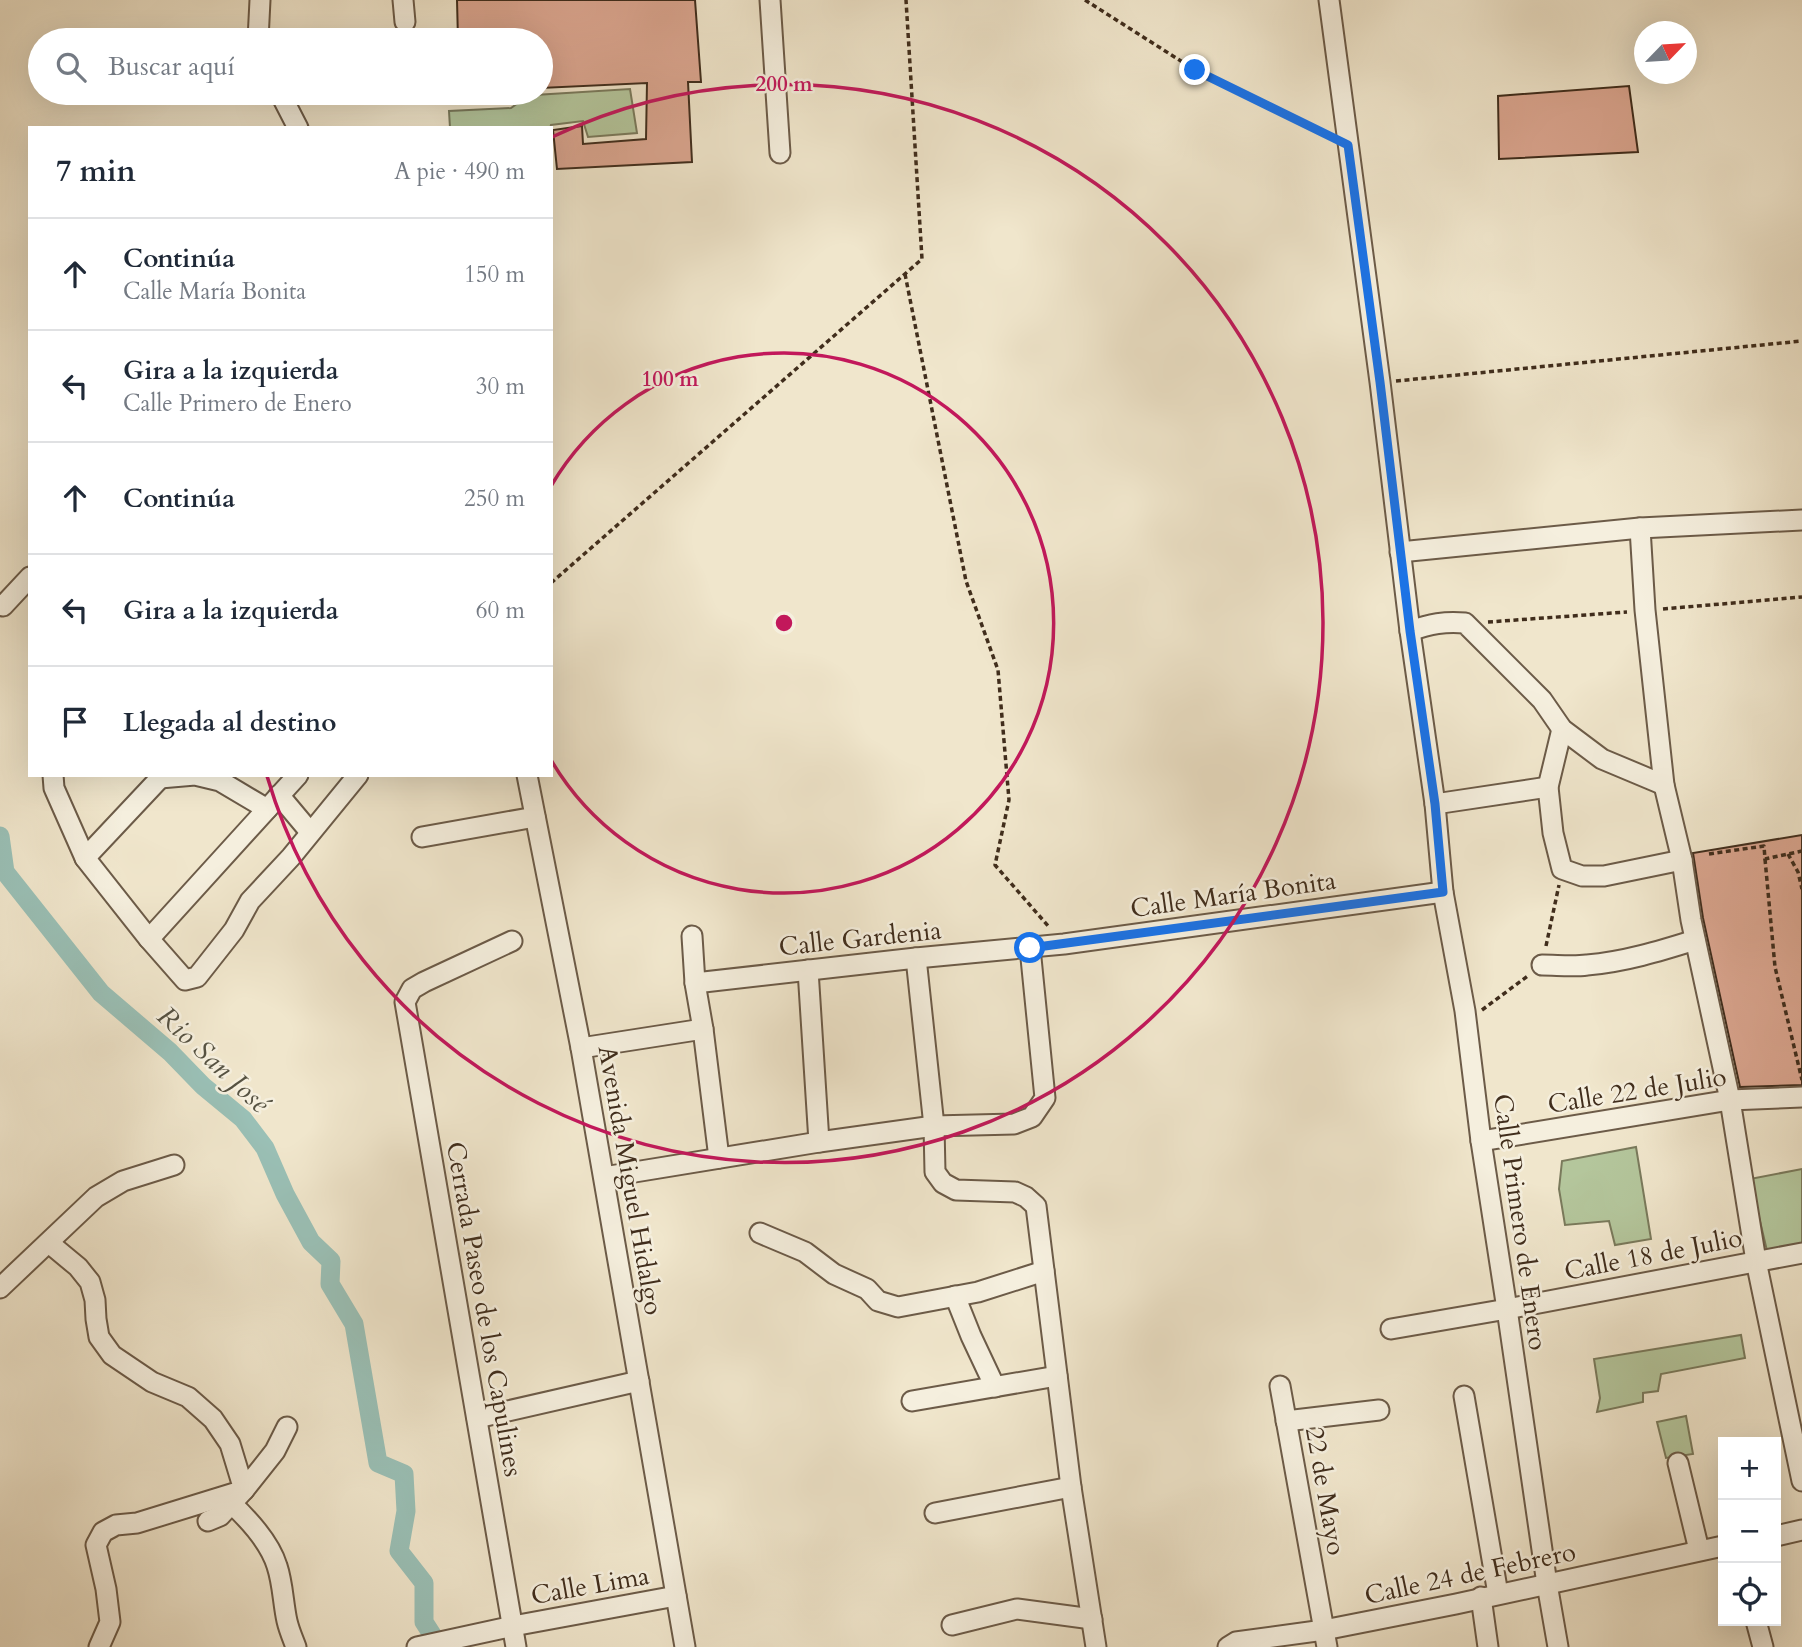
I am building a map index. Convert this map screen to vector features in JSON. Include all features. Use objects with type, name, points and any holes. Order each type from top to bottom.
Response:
[{"type":"street","points":[[259,28],[260,0]]},
{"type":"street","points":[[403,0],[405,22]]},
{"type":"street","points":[[770,0],[780,153]]},
{"type":"street","name":"Calle Primero de Enero","points":[[1329,0],[1410,631],[1435,804],[1443,892],[1465,1011],[1480,1141],[1558,1647]]},
{"type":"street","points":[[286,105],[297,126]]},
{"type":"street","points":[[1400,552],[1640,528],[1802,520]]},
{"type":"street","points":[[1640,528],[1645,610],[1664,785],[1682,860],[1695,940],[1730,1100],[1756,1261],[1802,1480]]},
{"type":"street","points":[[4,606],[28,579]]},
{"type":"street","points":[[1410,631],[1436,622],[1465,623],[1542,700],[1562,729],[1602,759],[1664,785]]},
{"type":"street","points":[[1562,729],[1548,787],[1553,833],[1562,869],[1582,876],[1604,876],[1682,860]]},
{"type":"street","points":[[53,777],[54,788],[85,858],[185,980],[197,978],[234,930],[250,901],[291,857],[356,777]]},
{"type":"street","points":[[85,858],[162,777]]},
{"type":"street","points":[[202,777],[273,802],[310,832]]},
{"type":"street","points":[[149,939],[296,777]]},
{"type":"street","name":"Avenida Miguel Hidalgo","points":[[527,777],[581,1048],[685,1647]]},
{"type":"street","points":[[1435,804],[1548,787]]},
{"type":"street","points":[[422,837],[536,817]]},
{"type":"street","name":"Calle María Bonita","points":[[1030,948],[1443,892]]},
{"type":"street","points":[[692,936],[695,983],[719,1158]]},
{"type":"street","points":[[1542,965],[1584,966],[1618,961],[1695,940]]},
{"type":"street","name":"Cerrada Paseo de los Capulines","points":[[512,941],[411,989],[405,1002],[516,1647]]},
{"type":"street","points":[[604,1177],[819,1142],[934,1126],[1014,1124],[1032,1117],[1045,1098],[1030,948]]},
{"type":"street","name":"Calle Gardenia","points":[[695,983],[1030,948]]},
{"type":"street","points":[[916,958],[934,1126],[935,1172],[943,1183],[956,1190],[1015,1192],[1036,1206],[1070,1487],[1096,1647]]},
{"type":"street","points":[[808,970],[819,1142]]},
{"type":"street","points":[[581,1048],[703,1029]]},
{"type":"street","name":"Calle 22 de Julio","points":[[1480,1141],[1730,1100],[1802,1097]]},
{"type":"street","points":[[0,1288],[96,1197],[122,1181],[174,1164]]},
{"type":"street","points":[[760,1234],[806,1252],[834,1273],[867,1289],[878,1301],[898,1307],[978,1292],[1044,1271]]},
{"type":"street","points":[[49,1243],[78,1267],[90,1282],[99,1337],[112,1355],[152,1382],[188,1397],[213,1419],[230,1444],[238,1497],[249,1520],[277,1563],[287,1623],[296,1647]]},
{"type":"street","name":"Calle 18 de Julio","points":[[1391,1329],[1802,1253]]},
{"type":"street","points":[[955,1296],[995,1387]]},
{"type":"street","points":[[912,1401],[1057,1376]]},
{"type":"street","points":[[477,1418],[639,1381]]},
{"type":"street","name":"22 de Mayo","points":[[1280,1386],[1326,1638]]},
{"type":"street","points":[[1464,1396],[1489,1596],[1488,1647]]},
{"type":"street","points":[[1286,1421],[1379,1410]]},
{"type":"street","points":[[208,1521],[220,1516],[238,1497],[275,1451],[287,1427]]},
{"type":"street","points":[[1678,1463],[1699,1550]]},
{"type":"street","points":[[935,1513],[1070,1487]]},
{"type":"street","points":[[99,1647],[110,1622],[96,1545],[103,1532],[116,1525],[148,1520],[238,1497]]},
{"type":"street","points":[[1781,1535],[1802,1530]]},
{"type":"street","name":"Calle 24 de Febrero","points":[[1227,1647],[1236,1642],[1326,1638],[1489,1596],[1718,1547]]},
{"type":"street","name":"Calle Lima","points":[[421,1646],[676,1596]]},
{"type":"street","points":[[952,1625],[1017,1609],[1092,1619]]},
{"type":"street","points":[[1757,1626],[1763,1647]]},
{"type":"path","points":[[1085,0],[1195,70],[1348,145]]},
{"type":"path","points":[[553,581],[922,258],[908,1]]},
{"type":"path","points":[[905,274],[966,581],[998,670],[1009,800],[995,865],[1064,944]]},
{"type":"path","points":[[1380,382],[1802,341]]},
{"type":"path","points":[[1709,854],[1764,846],[1775,967],[1802,1080]]},
{"type":"path","points":[[1765,859],[1802,851]]},
{"type":"path","points":[[1788,854],[1798,872],[1802,889]]},
{"type":"green space","points":[[630,89],[637,133],[588,137],[583,121],[551,126],[450,126],[449,111],[511,108],[515,105],[553,105],[553,94]]},
{"type":"green space","points":[[1636,1147],[1651,1239],[1615,1245],[1609,1221],[1565,1225],[1559,1189],[1562,1161]]},
{"type":"green space","points":[[1802,1169],[1802,1250],[1768,1255],[1750,1179]]},
{"type":"green space","points":[[1741,1335],[1745,1358],[1661,1374],[1658,1391],[1643,1393],[1643,1402],[1597,1412],[1600,1398],[1594,1359]]},
{"type":"green space","points":[[1686,1416],[1693,1454],[1666,1458],[1657,1422]]},
{"type":"building","points":[[457,0],[695,0],[701,82],[688,82],[692,162],[557,169],[553,130],[582,126],[583,144],[646,139],[647,83],[553,87],[553,28],[458,28]]},
{"type":"building","points":[[1629,86],[1638,152],[1499,159],[1498,96]]},
{"type":"building","points":[[1802,835],[1802,1085],[1740,1087],[1703,918],[1693,853]]},
{"type":"waterway","name":"Rio San José","points":[[0,836],[5,872],[101,993],[243,1119],[265,1148],[285,1194],[311,1242],[331,1261],[330,1284],[354,1324],[378,1463],[404,1474],[406,1511],[399,1551],[424,1583],[424,1622],[440,1647]]},
{"type":"route","points":[[1030,948],[1443,892],[1435,804],[1410,631],[1348,145],[1195,70]]}]
